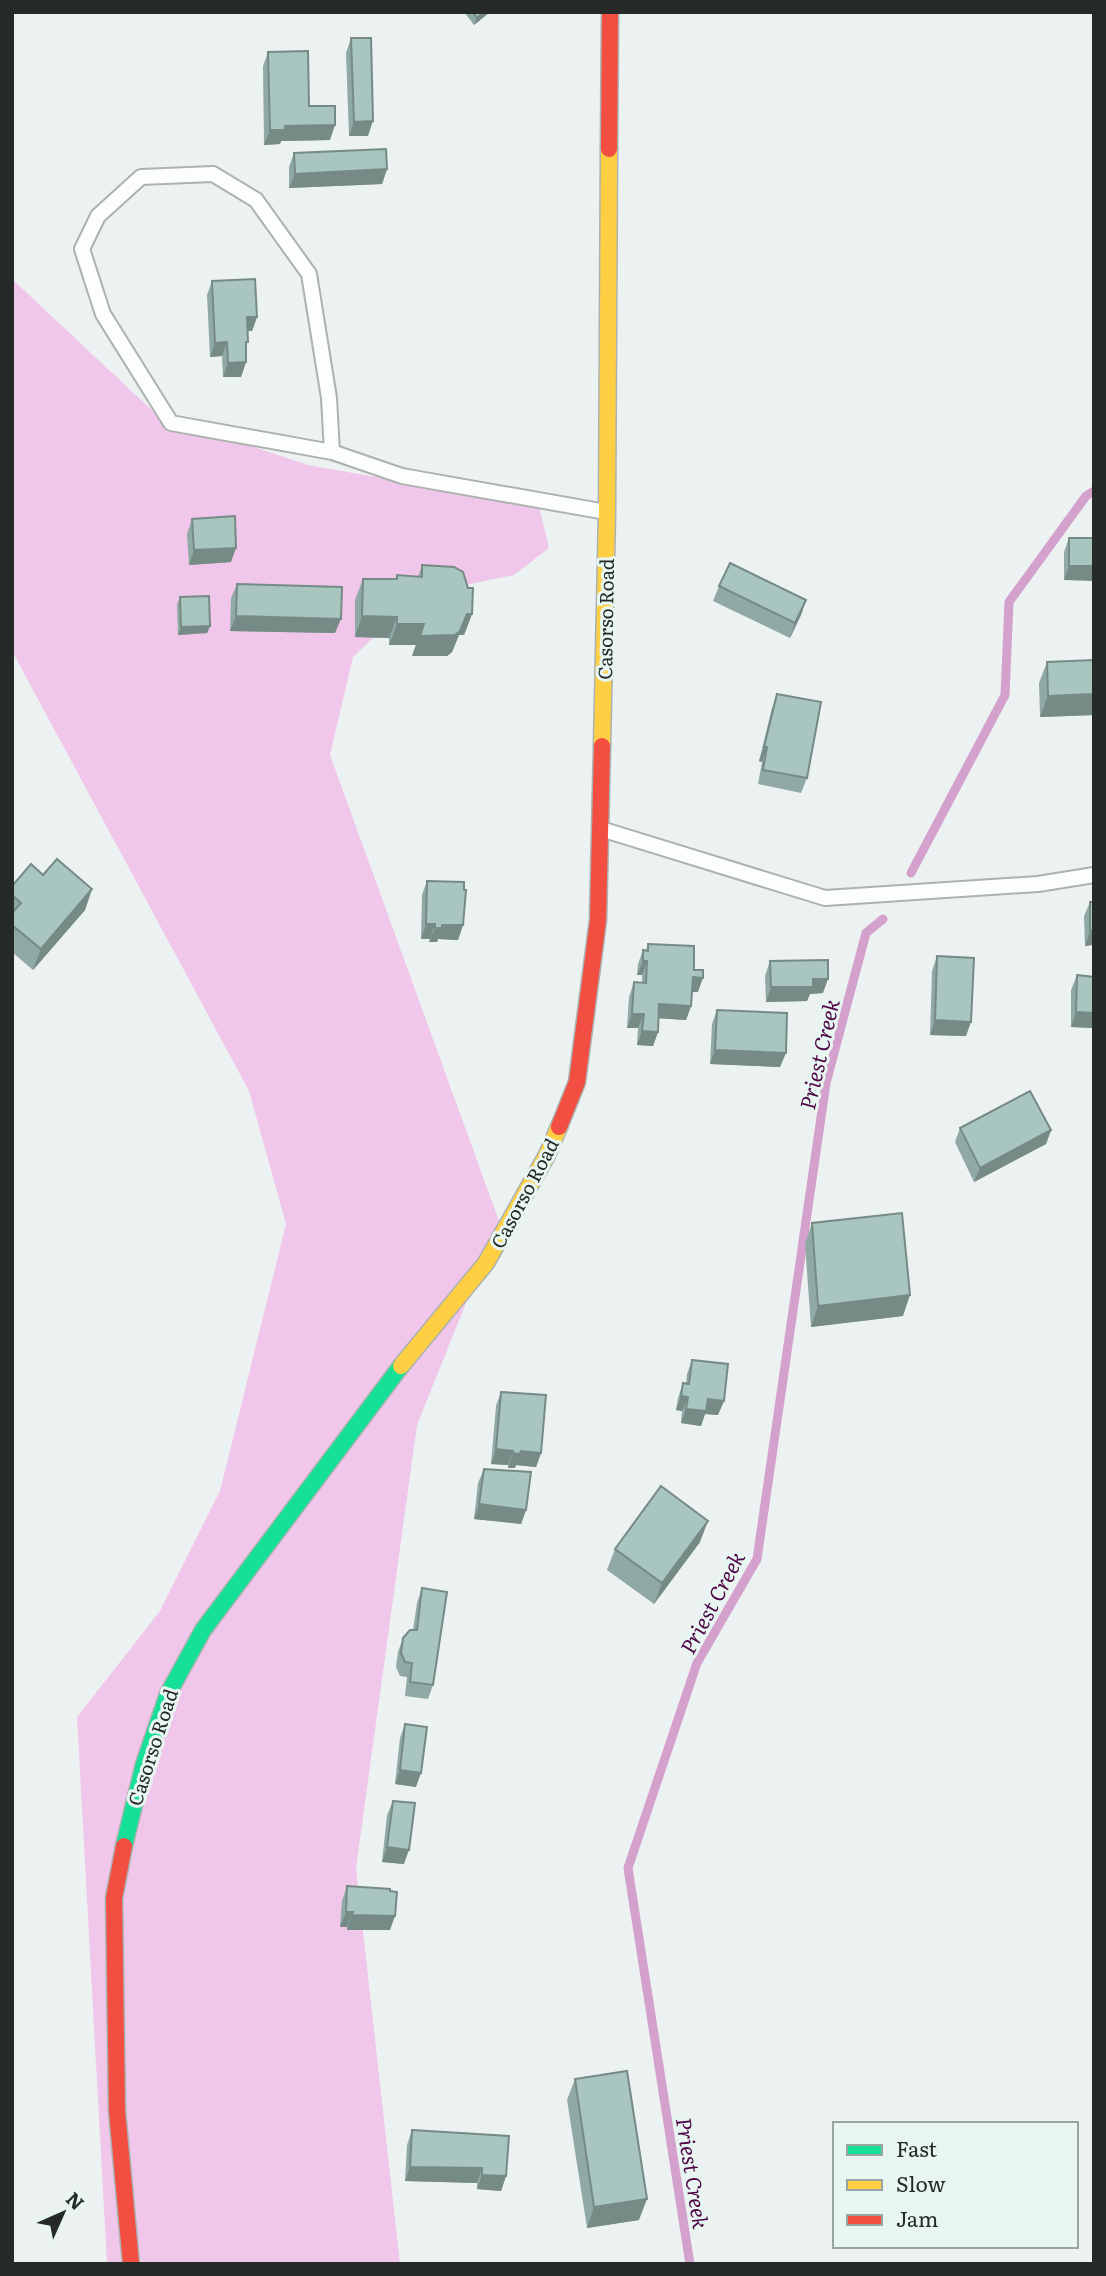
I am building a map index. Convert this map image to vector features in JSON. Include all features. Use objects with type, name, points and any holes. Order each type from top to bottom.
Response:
[{"type":"main road","name":"Casorso Road","points":[[131,2264],[117,2111],[114,1898],[128,1823],[144,1764],[168,1694],[202,1630],[399,1368],[486,1263],[547,1155],[577,1082],[598,920],[607,512],[610,12]]},
{"type":"lane","points":[[332,453],[329,398],[309,274],[256,200],[213,174],[141,177],[98,216],[82,249],[103,314],[171,423],[332,453],[401,476],[607,512]]},
{"type":"lane","points":[[600,828],[825,898],[1038,884],[1094,875]]},
{"type":"shaded area","points":[[12,279],[156,414],[308,465],[539,506],[549,548],[514,575],[417,595],[353,657],[330,755],[499,1221],[417,1425],[356,1868],[400,2264],[107,2264],[77,1717],[160,1611],[220,1491],[286,1224],[249,1091],[12,651]]},
{"type":"building","points":[[473,12],[484,12],[477,18]]},
{"type":"building","points":[[351,38],[371,38],[373,121],[354,122]]},
{"type":"building","points":[[308,51],[309,106],[335,106],[335,125],[285,126],[285,130],[270,130],[268,52]]},
{"type":"building","points":[[386,149],[387,169],[295,174],[294,153]]},
{"type":"building","points":[[255,279],[257,317],[247,317],[246,362],[228,363],[227,342],[215,343],[212,281]]},
{"type":"building","points":[[235,516],[236,548],[194,550],[192,519]]},
{"type":"building","points":[[1069,538],[1094,538],[1094,566],[1069,566]]},
{"type":"building","points":[[730,563],[806,600],[795,623],[719,586]]},
{"type":"building","points":[[422,565],[454,567],[463,572],[468,588],[473,588],[472,614],[467,614],[460,631],[455,635],[420,636],[424,624],[397,624],[397,617],[362,616],[363,579],[397,579],[397,575],[422,577]]},
{"type":"building","points":[[237,584],[342,587],[341,619],[236,616]]},
{"type":"building","points":[[209,596],[210,626],[181,627],[180,597]]},
{"type":"building","points":[[1094,660],[1094,694],[1048,696],[1047,662]]},
{"type":"building","points":[[777,694],[821,702],[807,778],[763,770],[767,747],[764,747]]},
{"type":"building","points":[[57,859],[92,889],[41,949],[12,925],[12,913],[21,903],[12,895],[12,886],[31,864],[43,875]]},
{"type":"building","points":[[427,881],[464,882],[466,890],[463,925],[442,925],[442,928],[435,928],[435,924],[426,924]]},
{"type":"building","points":[[1090,902],[1094,902],[1094,931],[1090,931]]},
{"type":"building","points":[[648,944],[694,946],[694,970],[703,970],[703,978],[693,977],[691,1006],[659,1004],[658,1032],[642,1031],[644,1014],[632,1014],[634,982],[646,983],[647,961],[643,961],[643,950],[648,951]]},
{"type":"building","points":[[937,956],[974,958],[971,1022],[935,1020]]},
{"type":"building","points":[[828,960],[828,979],[813,979],[813,987],[771,987],[770,961]]},
{"type":"building","points":[[1077,975],[1094,977],[1094,1013],[1076,1012]]},
{"type":"building","points":[[717,1010],[787,1013],[786,1053],[715,1050]]},
{"type":"building","points":[[1030,1091],[1051,1130],[980,1168],[960,1128]]},
{"type":"building","points":[[902,1213],[910,1295],[818,1306],[812,1223]]},
{"type":"building","points":[[692,1360],[728,1364],[724,1401],[708,1399],[706,1411],[686,1409],[688,1397],[681,1396],[683,1383],[689,1384]]},
{"type":"building","points":[[501,1392],[546,1395],[541,1453],[521,1451],[520,1454],[496,1449]]},
{"type":"building","points":[[484,1469],[531,1472],[526,1510],[479,1504]]},
{"type":"building","points":[[661,1486],[708,1521],[662,1583],[615,1549]]},
{"type":"building","points":[[422,1588],[447,1592],[433,1685],[410,1682],[412,1663],[405,1662],[401,1653],[403,1638],[410,1630],[417,1630]]},
{"type":"building","points":[[405,1724],[427,1727],[421,1773],[400,1770]]},
{"type":"building","points":[[393,1801],[415,1803],[409,1850],[387,1847]]},
{"type":"building","points":[[347,1886],[390,1889],[397,1892],[395,1916],[352,1915],[353,1912],[346,1912]]},
{"type":"building","points":[[627,2071],[647,2199],[594,2207],[575,2079]]},
{"type":"building","points":[[412,2130],[509,2136],[506,2176],[482,2175],[482,2168],[410,2167]]},
{"type":"waterway","name":"Priest Creek","points":[[911,873],[1005,695],[1009,602],[1086,496],[1094,491]]},
{"type":"waterway","name":"Priest Creek","points":[[690,2264],[628,1868],[697,1663],[757,1559],[826,1083],[866,933],[883,919]]},
{"type":"traffic: fast","points":[[124,1846],[144,1764],[168,1694],[203,1630],[401,1366]]},
{"type":"traffic: slow","points":[[602,746],[607,512],[609,149]]},
{"type":"traffic: slow","points":[[401,1366],[486,1263],[547,1155],[559,1127]]},
{"type":"traffic: jam","points":[[609,149],[610,12]]},
{"type":"traffic: jam","points":[[559,1127],[577,1082],[598,920],[602,746]]},
{"type":"traffic: jam","points":[[124,1846],[114,1898],[117,2111],[131,2264]]}]
